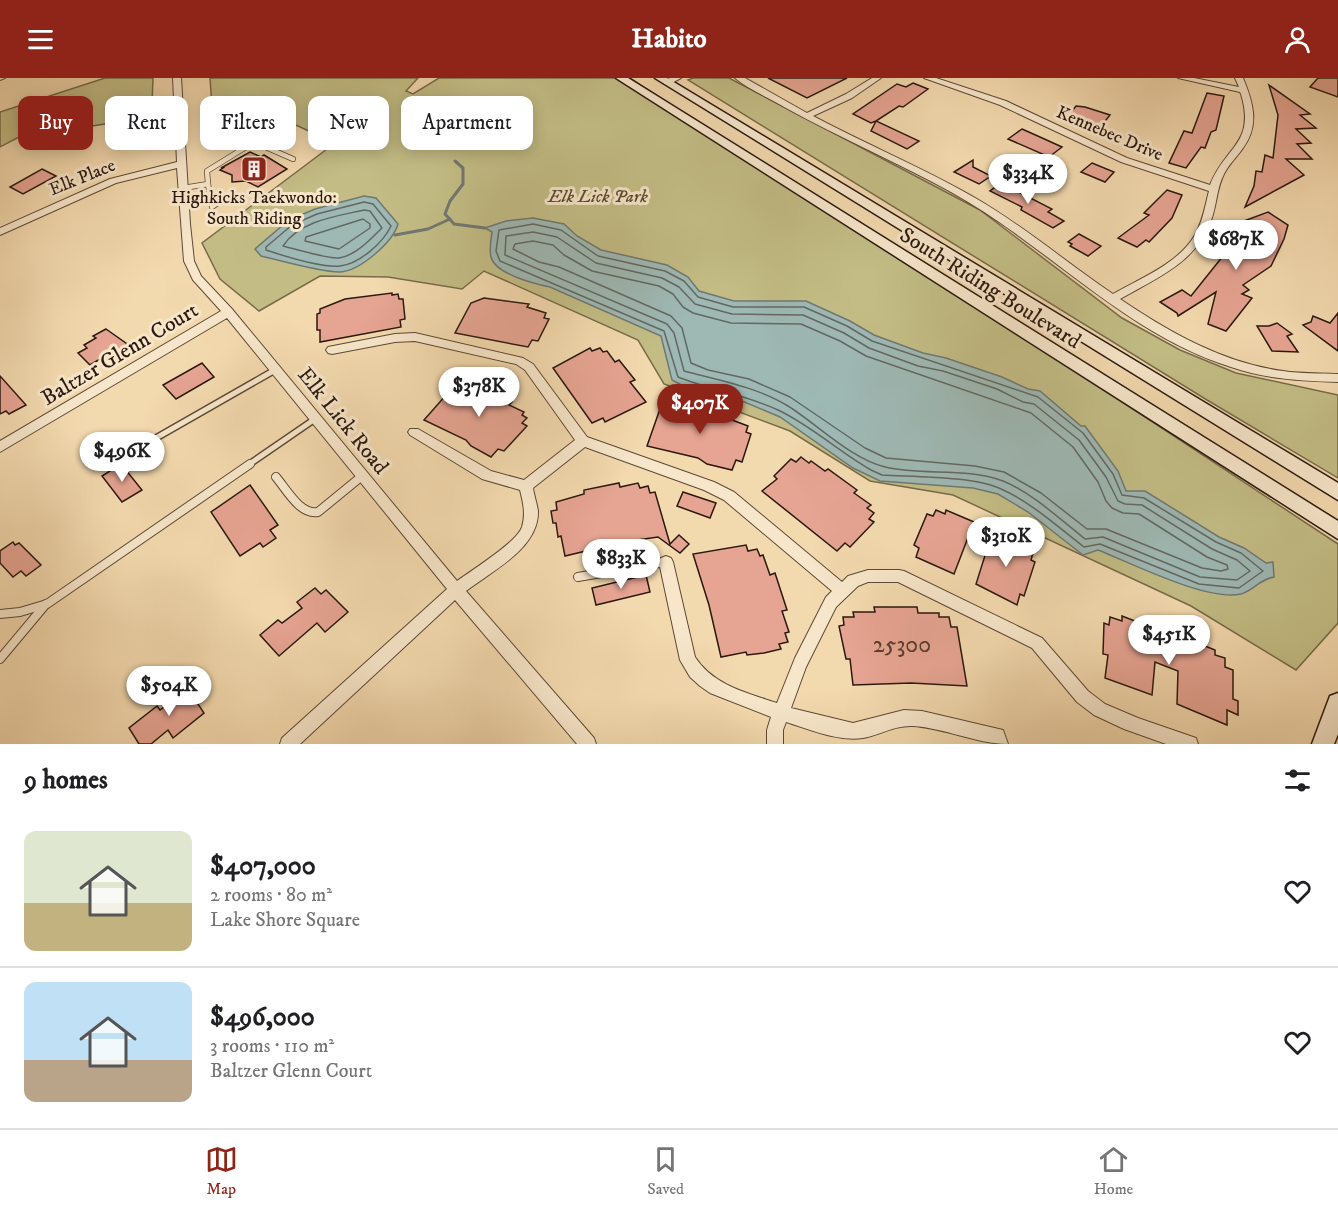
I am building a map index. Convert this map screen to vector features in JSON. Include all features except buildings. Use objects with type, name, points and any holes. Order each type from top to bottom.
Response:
[{"type":"street","name":"Elk Lick Road","points":[[177,78],[189,261],[196,278],[228,312],[456,590],[588,744]]},
{"type":"street","name":"South Riding Boulevard","points":[[621,78],[1338,531]]},
{"type":"street","points":[[739,78],[806,116],[977,203],[1159,332],[1219,359],[1250,368],[1291,376],[1338,378]]},
{"type":"street","points":[[806,116],[849,96],[877,78]]},
{"type":"street","name":"Kennebec Drive","points":[[928,78],[1003,103],[1124,160],[1213,189]]},
{"type":"street","points":[[1182,78],[1244,90]]},
{"type":"street","points":[[1111,299],[1170,264],[1191,247],[1206,222],[1213,189],[1221,171],[1242,144],[1249,128],[1250,111],[1239,78]]},
{"type":"street","name":"South Riding Boulevard","points":[[668,79],[1338,492]]},
{"type":"street","name":"Elk Place","points":[[0,232],[113,181],[181,164]]},
{"type":"street","name":"Baltzer Glenn Court","points":[[0,447],[228,312]]},
{"type":"street","points":[[332,350],[395,338],[415,337],[519,361],[530,367],[583,441],[709,486],[729,496],[842,590]]},
{"type":"street","points":[[414,432],[487,475],[526,486]]},
{"type":"street","points":[[526,486],[583,441]]},
{"type":"street","points":[[288,744],[456,590],[507,554],[524,537],[531,511],[526,486]]},
{"type":"street","points":[[666,562],[688,660],[695,672],[706,682],[781,712],[852,731],[868,730],[908,717],[942,722],[997,736],[1000,744]]},
{"type":"street","points":[[775,744],[775,729],[800,663],[831,602],[853,581],[884,574],[899,576],[1037,644],[1052,655],[1088,701],[1102,711],[1190,744]]},
{"type":"street","points":[[1323,744],[1338,704]]},
{"type":"lane","points":[[229,195],[212,207],[207,171],[254,142],[293,159]]},
{"type":"lane","points":[[183,188],[208,184]]},
{"type":"lane","points":[[135,450],[275,370]]},
{"type":"lane","points":[[0,659],[47,604],[315,418]]},
{"type":"lane","points":[[276,477],[303,509],[311,513],[318,512],[362,476]]},
{"type":"lane","points":[[578,577],[666,562]]},
{"type":"lane","points":[[0,614],[20,612],[47,604]]},
{"type":"green space","points":[[105,78],[153,78],[152,96],[105,96],[105,124],[93,126],[93,96],[49,96]]},
{"type":"green space","name":"Elk Lick Park","points":[[210,78],[418,78],[406,91],[413,94],[439,78],[630,78],[1338,544],[1338,623],[1296,670],[1191,606],[953,495],[870,481],[790,431],[664,384],[638,340],[484,271],[462,289],[388,277],[320,276],[259,311],[220,279],[202,243],[326,150],[389,150],[389,96],[308,96],[308,131],[296,125],[296,96],[211,96]]},
{"type":"green space","points":[[729,78],[980,210],[1122,318],[1180,350],[1236,373],[1338,395],[1338,478],[1207,400],[688,80]]},
{"type":"green space","points":[[18,106],[18,138],[0,147],[0,112]]},
{"type":"water","points":[[364,196],[376,198],[398,224],[382,247],[356,267],[339,272],[322,270],[261,256],[255,249],[289,220],[315,209]]},
{"type":"water","points":[[533,218],[564,224],[577,236],[601,250],[667,265],[688,277],[699,291],[734,301],[806,301],[874,335],[923,353],[946,358],[1002,377],[1028,389],[1040,391],[1081,426],[1085,426],[1118,471],[1126,491],[1145,491],[1219,537],[1244,548],[1266,563],[1273,562],[1274,577],[1241,594],[1227,595],[1190,587],[1098,550],[1083,555],[1028,512],[998,494],[973,488],[880,481],[853,468],[780,417],[742,401],[693,390],[693,386],[685,387],[672,380],[661,336],[550,287],[516,277],[494,263],[490,251],[492,232],[485,228],[506,221]]},
{"type":"waterway","points":[[450,219],[445,214],[450,201],[463,184],[463,168],[455,161]]},
{"type":"waterway","points":[[395,235],[428,229],[450,219]]},
{"type":"waterway","points":[[450,219],[454,224],[485,228]]},
{"type":"place","name":"Highkicks Taekwondo: South Riding","points":[[254,169]]}]
